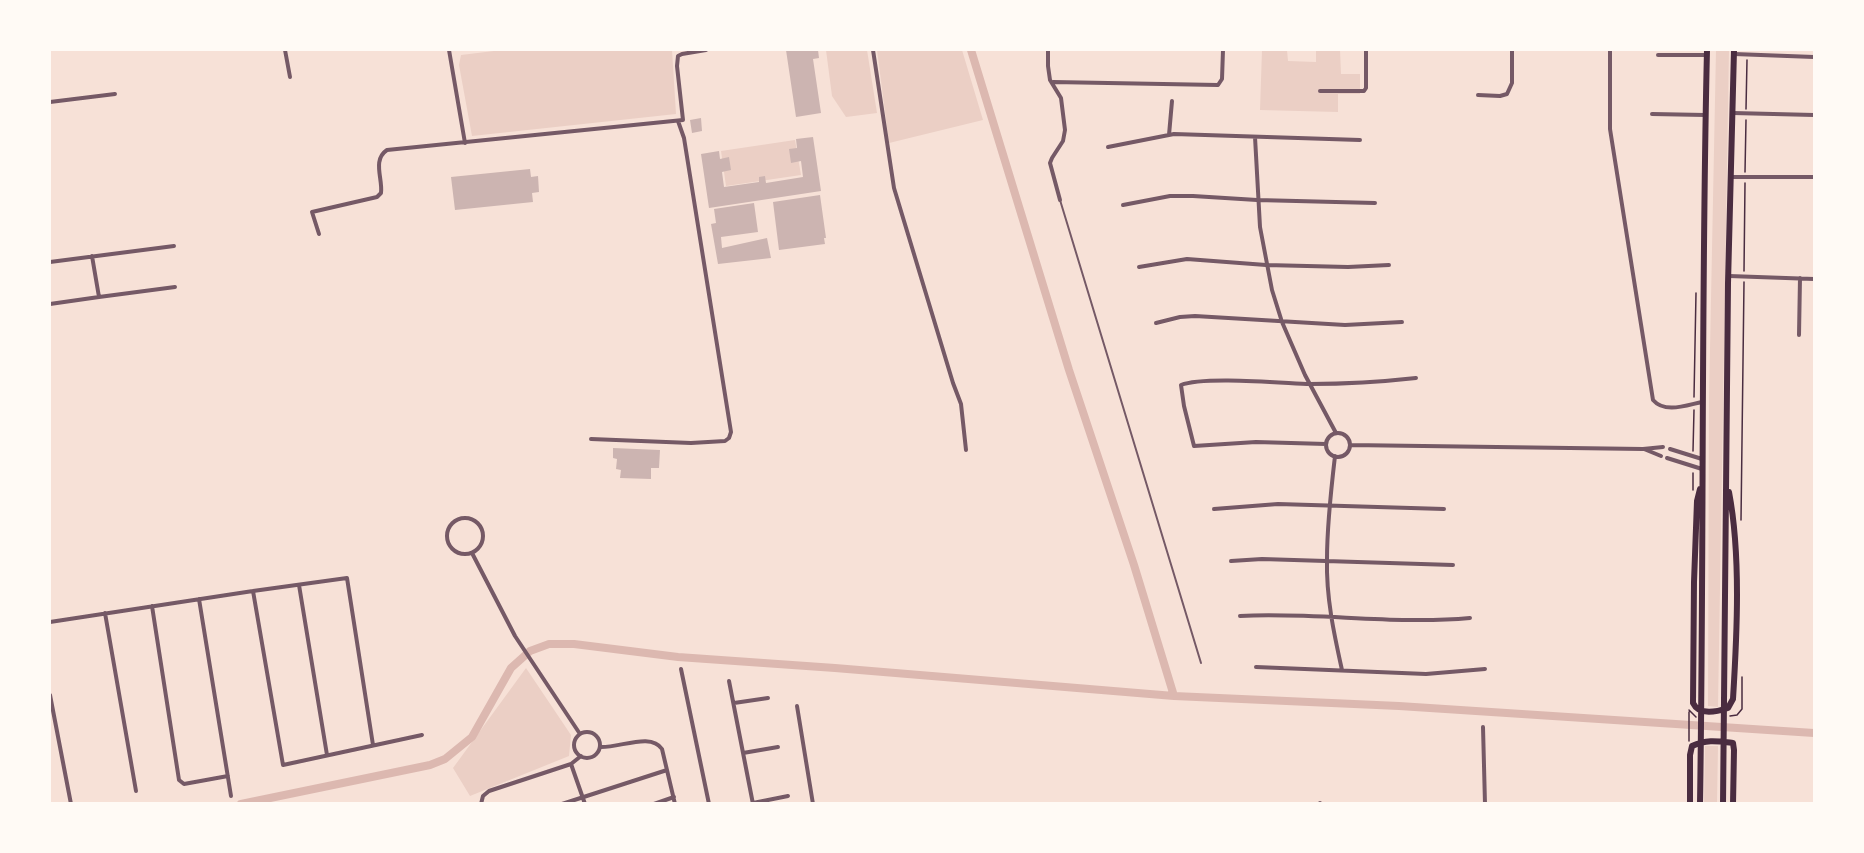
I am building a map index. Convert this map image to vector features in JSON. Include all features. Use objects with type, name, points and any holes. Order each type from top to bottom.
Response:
[{"type":"main road","points":[[1700,804],[1707,52]]},
{"type":"main road","points":[[1723,804],[1728,276],[1734,52]]},
{"type":"main road","points":[[1702,478],[1696,520],[1693,703],[1697,710],[1710,712],[1728,708],[1733,699],[1736,556],[1733,513],[1726,477]]},
{"type":"main road","points":[[1690,804],[1692,746],[1705,740],[1733,743],[1733,804]]},
{"type":"street","points":[[285,50],[290,77]]},
{"type":"street","points":[[449,50],[465,142]]},
{"type":"street","points":[[319,234],[311,215],[312,212],[377,197],[381,193],[379,164],[380,157],[387,150],[683,120],[678,56],[706,50]]},
{"type":"street","points":[[873,50],[894,188],[961,404],[966,450]]},
{"type":"street","points":[[1048,50],[1050,80],[1061,98],[1065,130],[1063,141],[1050,163],[1060,200]]},
{"type":"street","points":[[1053,82],[1218,85],[1222,79],[1223,50]]},
{"type":"street","points":[[1320,91],[1364,91],[1366,88],[1366,50]]},
{"type":"street","points":[[1478,95],[1507,94],[1512,83],[1512,50]]},
{"type":"street","points":[[1610,50],[1610,129],[1653,400],[1666,408],[1702,402]]},
{"type":"street","points":[[1658,55],[1707,52]]},
{"type":"street","points":[[1734,52],[1747,55],[1815,57]]},
{"type":"street","points":[[50,102],[115,94]]},
{"type":"street","points":[[1169,135],[1172,101]]},
{"type":"street","points":[[1733,113],[1815,115]]},
{"type":"street","points":[[1652,114],[1706,115]]},
{"type":"street","points":[[591,439],[691,443],[725,441],[731,432],[684,138],[678,120]]},
{"type":"street","points":[[1108,147],[1169,135],[1202,134],[1360,141]]},
{"type":"street","points":[[1256,137],[1257,200],[1266,265],[1282,322],[1309,384],[1336,433]]},
{"type":"street","points":[[1731,177],[1815,177]]},
{"type":"street","points":[[1123,205],[1170,196],[1374,203]]},
{"type":"street","points":[[50,262],[174,246]]},
{"type":"street","points":[[92,256],[99,297]]},
{"type":"street","points":[[1138,267],[1187,259],[1266,265],[1347,267],[1389,265]]},
{"type":"street","points":[[1728,276],[1815,279]]},
{"type":"street","points":[[1799,335],[1800,278]]},
{"type":"street","points":[[50,304],[175,287]]},
{"type":"street","points":[[1156,323],[1188,316],[1345,325],[1402,322]]},
{"type":"street","points":[[1326,444],[1256,442],[1194,446],[1180,389],[1182,384],[1217,381],[1309,384],[1372,383],[1416,378]]},
{"type":"street","points":[[1336,433],[1346,436],[1350,445],[1345,454],[1335,456],[1327,450],[1326,444],[1330,436],[1336,433]]},
{"type":"street","points":[[1350,445],[1663,447]]},
{"type":"street","points":[[1643,448],[1661,456]]},
{"type":"street","points":[[1670,449],[1702,459]]},
{"type":"street","points":[[1677,462],[1679,452]]},
{"type":"street","points":[[1335,456],[1326,560],[1331,617],[1342,670]]},
{"type":"street","points":[[1667,458],[1702,469]]},
{"type":"street","points":[[1214,509],[1278,504],[1444,509]]},
{"type":"street","points":[[459,519],[471,519],[477,522],[482,530],[483,542],[472,553],[459,553],[448,544],[447,534],[450,526],[459,519]]},
{"type":"street","points":[[472,553],[515,636],[580,734]]},
{"type":"street","points":[[1231,561],[1326,560],[1453,565]]},
{"type":"street","points":[[50,622],[347,578],[373,745]]},
{"type":"street","points":[[299,585],[327,755]]},
{"type":"street","points":[[253,591],[283,765],[422,735]]},
{"type":"street","points":[[199,599],[231,796]]},
{"type":"street","points":[[152,606],[179,780],[184,784],[228,776]]},
{"type":"street","points":[[105,613],[136,791]]},
{"type":"street","points":[[1240,616],[1271,614],[1441,621],[1470,618]]},
{"type":"street","points":[[1256,668],[1426,675],[1485,669]]},
{"type":"street","points":[[681,669],[709,804]]},
{"type":"street","points":[[729,681],[753,803],[788,796]]},
{"type":"street","points":[[50,695],[71,804]]},
{"type":"street","points":[[734,703],[768,698]]},
{"type":"street","points":[[797,706],[813,804]]},
{"type":"street","points":[[1483,727],[1485,804]]},
{"type":"street","points":[[481,804],[483,796],[489,790],[571,764],[581,756],[593,756],[600,747],[600,741],[595,734],[587,732],[576,738],[574,746],[581,756]]},
{"type":"street","points":[[600,747],[613,748],[647,740],[655,742],[662,749],[675,804]]},
{"type":"street","points":[[743,753],[778,747]]},
{"type":"street","points":[[571,764],[585,804]]},
{"type":"street","points":[[562,804],[667,770]]},
{"type":"street","points":[[654,804],[674,797]]},
{"type":"lane","points":[[1060,200],[1201,663]]},
{"type":"path","points":[[1741,525],[1747,55]]},
{"type":"path","points":[[1693,457],[1696,292]]},
{"type":"path","points":[[1692,499],[1693,466]]},
{"type":"path","points":[[1728,716],[1737,715],[1742,709],[1742,675]]},
{"type":"path","points":[[1688,747],[1689,700]]},
{"type":"path","points":[[1689,711],[1693,716],[1702,718]]},
{"type":"path","points":[[1689,741],[1693,739]]},
{"type":"shaded area","points":[[502,50],[672,50],[676,114],[472,136],[459,65],[461,55]]},
{"type":"shaded area","points":[[826,50],[867,50],[877,113],[846,117],[832,96]]},
{"type":"shaded area","points":[[877,50],[962,50],[983,120],[889,143]]},
{"type":"shaded area","points":[[1262,50],[1287,50],[1288,61],[1316,62],[1316,50],[1340,50],[1341,74],[1360,74],[1360,94],[1338,94],[1338,112],[1260,110]]},
{"type":"shaded area","points":[[1716,50],[1729,50],[1718,707],[1708,706],[1709,399]]},
{"type":"shaded area","points":[[795,140],[801,175],[726,186],[721,151]]},
{"type":"shaded area","points":[[526,668],[571,735],[569,756],[470,796],[453,768]]},
{"type":"shaded area","points":[[1705,746],[1718,746],[1717,803],[1704,803]]},
{"type":"building","points":[[786,50],[818,50],[819,58],[813,59],[821,113],[796,117]]},
{"type":"building","points":[[701,118],[702,131],[692,133],[690,120]]},
{"type":"building","points":[[813,137],[821,191],[709,208],[701,154],[719,151],[720,159],[729,157],[731,170],[722,172],[724,187],[759,182],[759,177],[765,176],[766,183],[803,177],[801,161],[791,163],[789,149],[797,148],[796,139]]},
{"type":"building","points":[[530,169],[531,177],[538,176],[539,192],[532,193],[533,202],[455,210],[451,177]]},
{"type":"building","points":[[820,195],[825,244],[779,250],[773,202]]},
{"type":"building","points":[[754,203],[758,232],[721,237],[722,248],[767,238],[771,258],[718,264],[711,224],[716,223],[714,209]]},
{"type":"building","points":[[613,448],[660,450],[659,468],[651,468],[651,479],[620,478],[621,470],[616,469],[617,459],[613,458]]},
{"type":"waterway","points":[[971,50],[1069,370],[1134,565],[1174,696]]},
{"type":"waterway","points":[[241,804],[430,765],[445,759],[472,737],[511,668],[530,651],[549,644],[574,644],[678,657],[1174,696],[1399,706],[1814,733]]}]
